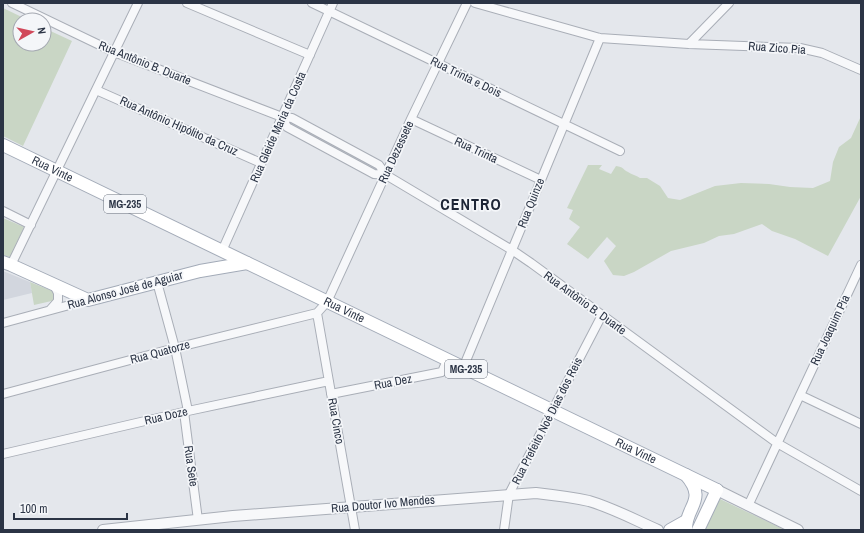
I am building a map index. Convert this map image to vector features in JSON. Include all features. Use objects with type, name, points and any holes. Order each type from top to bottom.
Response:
[{"type":"main road","name":"Rua Vinte","points":[[3,145],[686,475]]},
{"type":"main road","points":[[200,270],[212,262],[222,251]]},
{"type":"main road","points":[[200,270],[247,263]]},
{"type":"main road","points":[[7,264],[88,300]]},
{"type":"main road","name":"Rua Alonso José de Aguiar","points":[[88,300],[200,270]]},
{"type":"main road","points":[[686,475],[694,487],[690,516]]},
{"type":"main road","name":"MG-235","points":[[686,475],[717,490]]},
{"type":"main road","points":[[670,530],[690,516],[705,494],[717,490]]},
{"type":"main road","points":[[698,530],[717,490]]},
{"type":"main road","points":[[690,516],[704,517]]},
{"type":"street","name":"Rua Antônio B. Duarte","points":[[12,3],[114,52],[282,117],[287,127],[374,174],[386,175],[512,250],[777,443],[861,491]]},
{"type":"street","points":[[7,264],[31,225],[138,3]]},
{"type":"street","points":[[187,3],[310,54]]},
{"type":"street","name":"Rua Trinta e Dois","points":[[312,3],[620,151]]},
{"type":"street","name":"Rua Gleide Maria da Costa","points":[[222,251],[333,3]]},
{"type":"street","name":"Rua Dezessete","points":[[317,313],[327,302],[411,119],[467,3]]},
{"type":"street","name":"Rua Zico Pia","points":[[475,3],[600,38],[689,44],[800,48],[822,53],[861,70]]},
{"type":"street","points":[[689,44],[730,3]]},
{"type":"street","name":"Rua Quinze","points":[[463,368],[600,38]]},
{"type":"street","name":"Rua Antônio Hipólito da Cruz","points":[[96,90],[262,163]]},
{"type":"street","name":"Rua Trinta","points":[[411,119],[541,180]]},
{"type":"street","points":[[3,211],[31,225]]},
{"type":"street","name":"Rua Joaquim Pia","points":[[748,506],[860,270]]},
{"type":"street","name":"Rua Sete","points":[[157,282],[175,348],[186,411],[198,520]]},
{"type":"street","name":"Rua Alonso José de Aguiar","points":[[49,310],[56,305],[58,301],[58,293],[54,285]]},
{"type":"street","name":"Rua Alonso José de Aguiar","points":[[3,323],[88,300]]},
{"type":"street","name":"Rua Quatorze","points":[[3,394],[175,348],[317,313]]},
{"type":"street","name":"Rua Cinco","points":[[317,313],[355,530]]},
{"type":"street","name":"Rua Prefeito Noé Dias dos Reis","points":[[504,530],[509,494],[602,315]]},
{"type":"street","name":"Rua Dez","points":[[331,394],[442,372],[447,360]]},
{"type":"street","name":"Rua Doze","points":[[3,454],[186,411],[329,381]]},
{"type":"street","points":[[800,395],[861,424]]},
{"type":"street","points":[[717,490],[798,530]]},
{"type":"street","name":"Rua Doutor Ivo Mendes","points":[[103,530],[198,520],[536,493],[590,501],[658,530]]},
{"type":"shaded area","points":[[3,271],[30,282],[32,293],[3,300]]},
{"type":"green space","points":[[3,8],[12,12],[12,52],[52,52],[52,32],[72,41],[23,146],[3,136]]},
{"type":"green space","points":[[861,116],[861,196],[828,256],[795,239],[772,231],[762,224],[734,234],[719,236],[704,243],[671,251],[624,276],[613,275],[604,261],[616,246],[607,237],[588,259],[567,244],[580,227],[569,219],[573,210],[567,208],[588,165],[602,165],[599,169],[611,174],[616,166],[620,167],[640,178],[647,178],[660,186],[668,198],[680,200],[715,186],[741,183],[813,188],[830,181],[833,162],[839,147],[851,138]]},
{"type":"green space","points":[[3,218],[24,227],[10,257],[3,255]]},
{"type":"green space","points":[[30,282],[55,292],[56,300],[34,305]]},
{"type":"green space","points":[[720,499],[785,530],[705,530]]},
{"type":"district","name":"CENTRO","points":[[471,204]]}]
